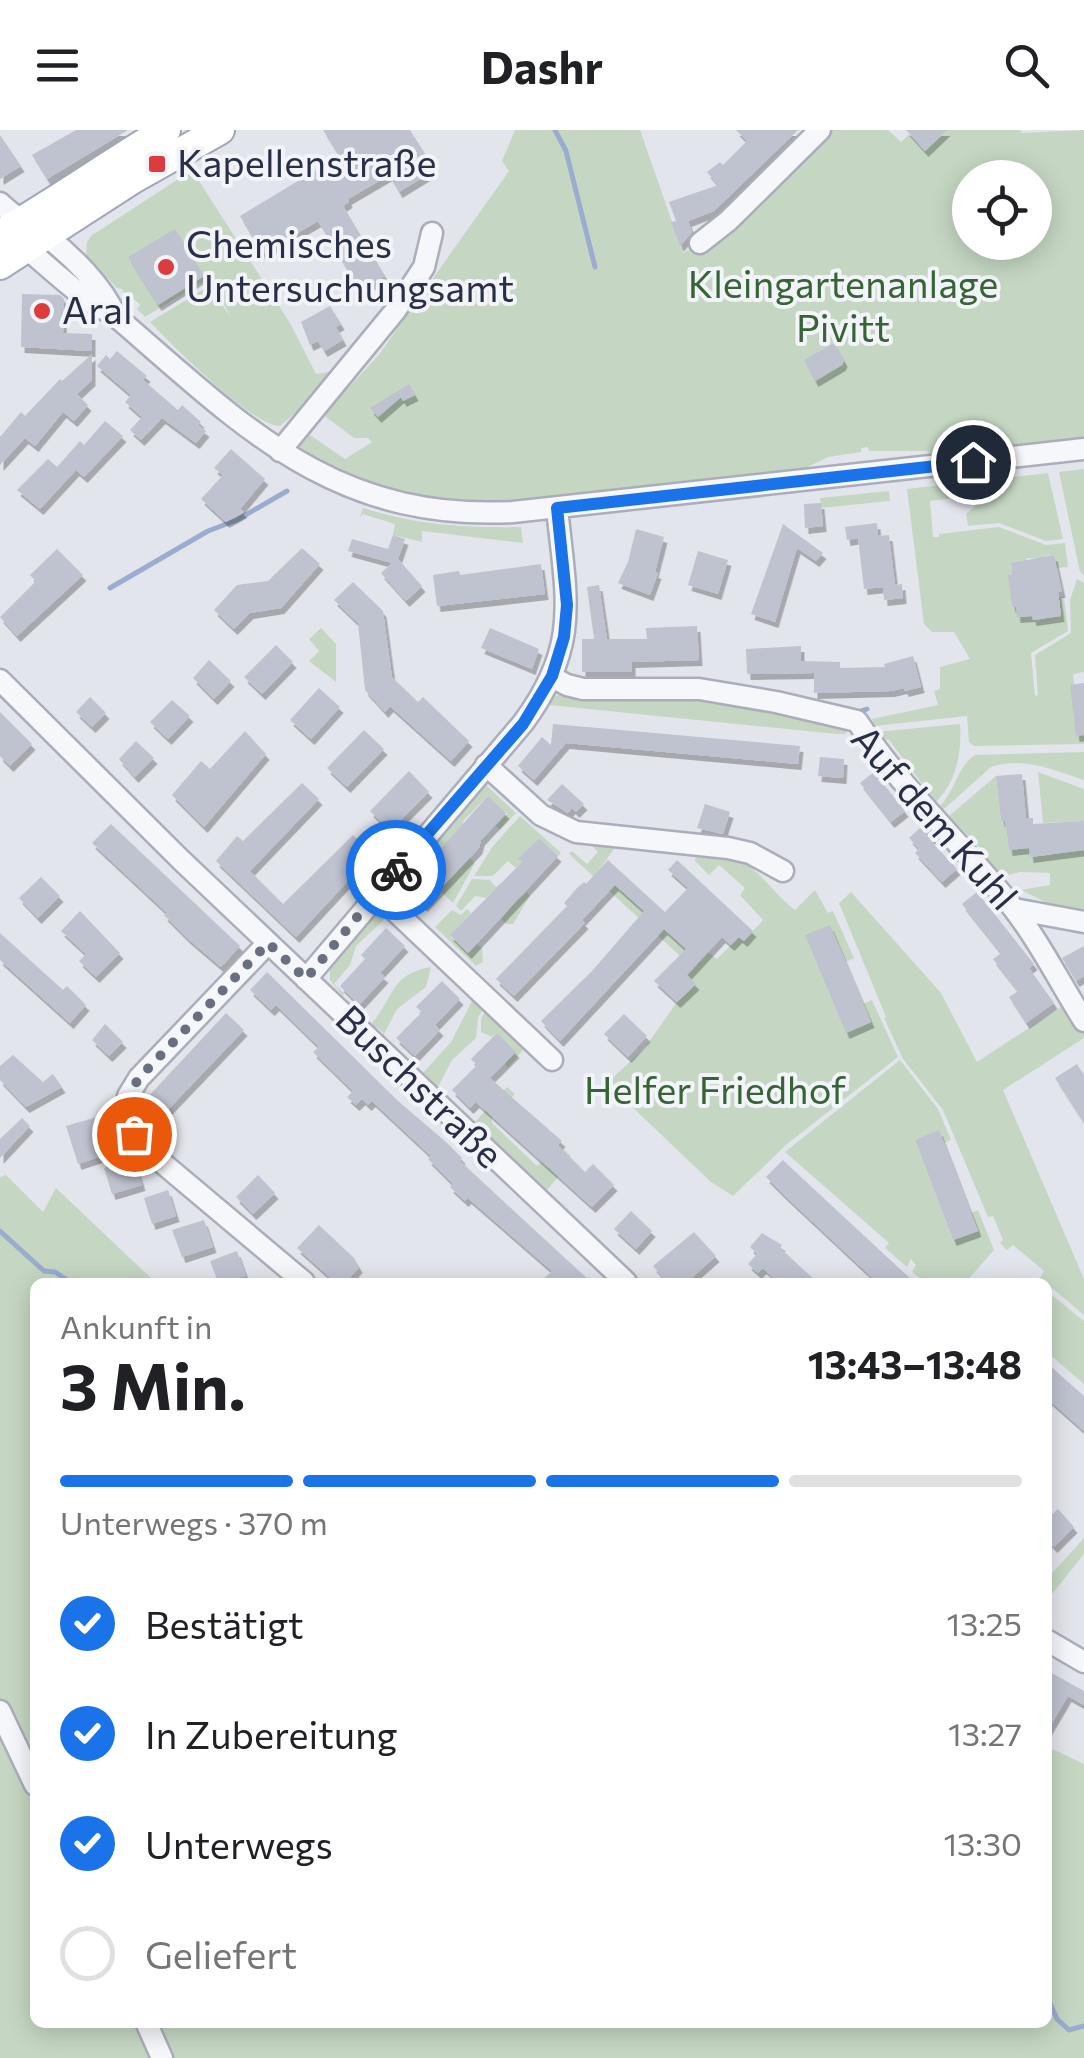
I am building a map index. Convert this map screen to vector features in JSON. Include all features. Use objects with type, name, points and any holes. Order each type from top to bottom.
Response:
[{"type":"main road","points":[[0,266],[14,229],[179,135],[220,130]]},
{"type":"street","points":[[700,243],[728,221],[820,130]]},
{"type":"street","points":[[14,229],[94,284],[115,315],[220,407],[280,451],[325,478],[394,502],[476,513],[557,508],[1084,448]]},
{"type":"street","points":[[280,451],[395,311],[424,267],[432,233]]},
{"type":"street","points":[[306,979],[523,724],[552,676],[564,637],[567,605],[557,508]]},
{"type":"street","name":"Auf dem Kuhl","points":[[552,676],[583,689],[672,687],[734,694],[858,721],[928,813],[1014,908],[1084,1021]]},
{"type":"street","name":"Buschstraße","points":[[0,680],[268,943],[622,1278]]},
{"type":"street","points":[[486,766],[541,814],[576,832],[728,848],[750,853],[783,871]]},
{"type":"street","points":[[376,893],[552,1060]]},
{"type":"street","points":[[1014,908],[1084,922]]},
{"type":"street","points":[[268,943],[139,1078],[128,1096],[127,1109],[141,1146],[299,1278]]},
{"type":"street","points":[[1052,1643],[1084,1662]]},
{"type":"street","points":[[0,1711],[30,1775]]},
{"type":"street","points":[[149,2028],[162,2058]]},
{"type":"green space","name":"Kleingartenanlage Pivitt","points":[[515,130],[640,130],[683,253],[700,243],[820,130],[888,130],[901,142],[910,134],[925,151],[942,135],[942,130],[1084,130],[1084,439],[933,456],[927,451],[869,451],[868,447],[861,448],[861,452],[828,457],[806,468],[531,501],[456,502],[414,497],[341,475],[300,450],[298,439],[316,421],[310,435],[345,459],[372,442],[368,438],[354,438],[326,417],[325,412],[378,356],[509,171],[502,161]]},
{"type":"green space","points":[[192,170],[290,323],[316,374],[334,371],[318,393],[280,426],[232,399],[150,322],[209,286],[232,319],[211,281],[206,280],[145,317],[137,309],[140,305],[132,297],[128,300],[122,289],[86,255],[91,236]]},
{"type":"green space","points":[[1084,469],[1084,575],[1080,572],[1059,472]]},
{"type":"green space","points":[[1048,473],[1063,539],[1046,541],[999,523],[968,526],[966,514],[988,494],[930,501],[933,537],[999,527],[1046,545],[1065,543],[1068,567],[1056,568],[1054,555],[1027,558],[1011,563],[1012,574],[1008,575],[1015,597],[1011,598],[1012,607],[1016,607],[1018,617],[1032,616],[1034,620],[1044,619],[1044,614],[1061,616],[1059,597],[1064,597],[1068,631],[1031,653],[1035,696],[1035,655],[1071,633],[1070,600],[1077,579],[1084,583],[1084,672],[1073,674],[1074,685],[1070,686],[1077,707],[1073,708],[1074,716],[1084,727],[1084,744],[974,746],[969,742],[967,716],[874,726],[872,719],[938,705],[934,691],[940,689],[940,667],[970,659],[954,632],[932,632],[924,624],[907,489]]},
{"type":"green space","points":[[889,491],[890,501],[821,508],[820,498]]},
{"type":"green space","points":[[363,508],[441,524],[521,527],[523,543],[422,531],[422,542],[393,535],[395,524],[363,514],[360,517]]},
{"type":"green space","points":[[321,628],[336,644],[336,682],[309,661],[319,651],[309,639]]},
{"type":"green space","points":[[561,694],[591,700],[644,697],[733,704],[848,730],[837,734],[549,705],[552,697]]},
{"type":"green space","points":[[960,724],[957,766],[936,802],[889,740],[879,738],[875,732]]},
{"type":"green space","points":[[1084,752],[1084,780],[1038,766],[1003,764],[991,767],[943,810],[940,806],[975,755]]},
{"type":"green space","points":[[1038,772],[1084,789],[1084,821],[1043,823]]},
{"type":"green space","points":[[996,776],[1009,850],[1029,848],[1031,857],[1051,855],[1052,851],[1084,850],[1084,909],[1053,906],[1021,890],[1050,885],[1050,873],[1020,872],[996,878],[977,860],[984,852],[949,816]]},
{"type":"green space","points":[[484,783],[516,813],[500,830],[496,826],[507,814],[488,796],[463,821],[470,858],[475,863],[453,903],[439,890],[431,861],[405,887],[423,905],[437,896],[420,913],[411,911],[399,899],[399,883]]},
{"type":"green space","points":[[520,816],[561,853],[558,856],[539,838],[519,859],[522,862],[516,868],[508,861],[493,876],[474,876],[493,846]]},
{"type":"green space","name":"Helfer Friedhof","points":[[588,842],[610,844],[614,849],[599,870],[717,959],[739,937],[744,941],[763,920],[740,895],[745,888],[719,865],[709,875],[695,861],[696,853],[739,859],[795,910],[815,890],[828,913],[833,911],[854,958],[846,962],[831,929],[847,1032],[871,1022],[863,1004],[872,1000],[898,1057],[787,1144],[733,1196],[711,1182],[607,1083],[644,1049],[677,1002],[695,984],[686,974],[692,967],[569,854],[572,851],[587,864],[598,852]]},
{"type":"green space","points":[[472,879],[490,880],[496,887],[501,883],[518,900],[527,892],[530,896],[513,924],[501,919],[509,910],[491,893],[486,898],[475,896],[461,911],[456,906]]},
{"type":"green space","points":[[851,892],[941,993],[977,1062],[1067,1003],[1084,1038],[1003,1090],[1084,1279],[1084,1315],[1052,1288],[1052,1278],[1040,1278],[1044,1271],[1013,1245],[1007,1250],[1000,1243],[1003,1240],[993,1216],[988,1217],[943,1110],[903,1059],[839,903]]},
{"type":"green space","points":[[467,909],[471,913],[450,936],[468,953],[477,944],[482,948],[483,962],[476,966],[435,927],[452,910],[461,915]]},
{"type":"green space","points":[[373,917],[386,918],[356,946],[350,965],[334,984],[343,996],[330,980],[330,969]]},
{"type":"green space","points":[[431,967],[426,987],[397,1009],[383,1036],[371,1024],[395,988],[408,975]]},
{"type":"green space","points":[[472,1001],[483,1008],[476,1038],[452,1060],[438,1087],[423,1073],[451,1042]]},
{"type":"green space","points":[[485,1011],[524,1049],[507,1068],[497,1033],[492,1037],[481,1032]]},
{"type":"green space","points":[[900,1060],[938,1109],[951,1140],[944,1143],[939,1131],[915,1140],[953,1240],[978,1231],[971,1213],[978,1210],[994,1250],[970,1278],[920,1278],[912,1272],[916,1265],[911,1259],[907,1267],[885,1248],[889,1243],[785,1152]]},
{"type":"green space","points":[[507,1087],[515,1094],[492,1117],[492,1123],[537,1166],[546,1158],[551,1161],[562,1148],[571,1156],[556,1172],[559,1176],[547,1190],[475,1122]]},
{"type":"green space","points":[[6,1175],[43,1212],[56,1188],[151,1278],[30,1278],[30,2028],[1052,2028],[1052,1749],[1084,1764],[1084,2058],[0,2058],[0,1177]]},
{"type":"green space","points":[[1052,1295],[1084,1321],[1084,1384],[1052,1356]]},
{"type":"green space","points":[[1084,1538],[1084,1554],[1052,1594],[1052,1574]]},
{"type":"building","points":[[76,130],[128,130],[47,179],[32,155]]},
{"type":"building","points":[[323,130],[410,130],[435,170],[399,192],[389,175],[348,199],[343,206],[385,276],[360,291],[318,221],[262,254],[240,216],[339,156]]},
{"type":"building","points":[[736,130],[798,130],[714,211],[688,221],[692,232],[680,246],[669,202],[718,185],[707,172],[720,162],[723,165],[747,141]]},
{"type":"building","points":[[906,130],[947,130],[925,151]]},
{"type":"building","points":[[0,135],[21,166],[0,179]]},
{"type":"building","name":"Chemisches Untersuchungsamt","points":[[175,229],[204,276],[158,305],[128,257]]},
{"type":"building","points":[[22,294],[60,295],[64,299],[63,333],[92,334],[92,351],[21,347]]},
{"type":"building","points":[[330,306],[341,324],[336,327],[343,340],[324,351],[318,341],[310,345],[301,322]]},
{"type":"building","points":[[834,343],[844,361],[842,365],[815,381],[804,360]]},
{"type":"building","points":[[117,351],[178,410],[182,405],[201,422],[198,425],[206,431],[196,443],[162,418],[141,440],[130,430],[142,417],[125,402],[131,395],[97,366],[106,355],[110,359]]},
{"type":"building","points":[[92,354],[92,380],[77,394],[88,405],[74,421],[63,412],[35,446],[25,438],[0,465],[0,437],[21,412],[25,416],[60,379]]},
{"type":"building","points":[[409,384],[415,395],[403,401],[401,397],[378,417],[370,408]]},
{"type":"building","points":[[105,421],[123,436],[84,477],[76,470],[40,509],[17,490],[48,459],[57,467]]},
{"type":"building","points":[[231,449],[265,479],[240,509],[244,512],[226,522],[201,499],[223,475],[214,468]]},
{"type":"building","points":[[821,503],[823,526],[805,528],[804,504]]},
{"type":"building","points":[[877,523],[878,536],[889,535],[895,585],[902,584],[903,598],[884,600],[883,587],[864,589],[858,538],[847,540],[845,527]]},
{"type":"building","points":[[783,524],[823,553],[816,561],[797,548],[775,622],[751,614]]},
{"type":"building","points":[[636,529],[664,537],[650,595],[618,583]]},
{"type":"building","points":[[393,535],[405,539],[398,559],[422,586],[406,601],[381,573],[392,563],[348,551],[352,539],[388,549]]},
{"type":"building","points":[[302,548],[320,564],[281,608],[250,613],[234,629],[214,610],[237,585],[268,581]]},
{"type":"building","points":[[57,549],[83,575],[17,636],[0,617],[36,581],[30,575]]},
{"type":"building","points":[[698,551],[728,560],[718,594],[688,585]]},
{"type":"building","points":[[1054,555],[1062,592],[1058,592],[1061,616],[1033,620],[1032,616],[1017,617],[1008,575],[1012,574],[1011,563]]},
{"type":"building","points":[[541,564],[545,594],[437,606],[433,575]]},
{"type":"building","points":[[353,582],[383,611],[392,677],[418,702],[423,697],[469,741],[451,761],[390,706],[385,712],[365,690],[358,623],[334,600]]},
{"type":"building","points":[[599,585],[607,639],[647,639],[646,628],[697,626],[699,660],[632,662],[632,672],[582,672],[582,639],[594,639],[587,587]]},
{"type":"building","points":[[490,628],[539,649],[532,669],[481,648]]},
{"type":"building","points":[[276,645],[293,662],[262,694],[244,677]]},
{"type":"building","points":[[801,646],[801,661],[840,662],[840,668],[885,667],[884,664],[913,656],[921,687],[905,691],[904,688],[814,693],[814,673],[747,674],[746,649]]},
{"type":"building","points":[[209,660],[231,681],[214,699],[193,678]]},
{"type":"building","points":[[1084,683],[1084,735],[1076,736],[1070,685]]},
{"type":"building","points":[[319,688],[340,707],[311,739],[290,720]]},
{"type":"building","points":[[90,697],[106,713],[92,727],[76,712]]},
{"type":"building","points":[[172,700],[190,716],[168,739],[150,722]]},
{"type":"building","points":[[0,712],[32,744],[10,766],[0,756]]},
{"type":"building","points":[[553,724],[800,746],[798,764],[566,743],[534,780],[518,766],[542,737],[551,745]]},
{"type":"building","points":[[364,730],[384,749],[347,787],[327,768]]},
{"type":"building","points":[[245,731],[266,754],[204,827],[172,795],[201,761],[210,769]]},
{"type":"building","points":[[136,741],[154,758],[135,777],[119,759]]},
{"type":"building","points":[[820,757],[844,759],[843,778],[818,776]]},
{"type":"building","points":[[409,771],[429,792],[390,831],[370,811]]},
{"type":"building","points":[[874,772],[905,811],[891,822],[860,783]]},
{"type":"building","points":[[1022,774],[1026,818],[1033,818],[1033,824],[1084,821],[1084,850],[1030,857],[1029,848],[1009,850],[996,776]]},
{"type":"building","points":[[302,783],[319,799],[250,871],[283,904],[353,835],[373,854],[296,937],[216,861],[237,836],[243,841]]},
{"type":"building","points":[[562,784],[584,804],[576,812],[572,808],[568,813],[547,800]]},
{"type":"building","points":[[488,796],[506,813],[424,906],[405,888]]},
{"type":"building","points":[[705,804],[730,812],[723,834],[697,828]]},
{"type":"building","points":[[111,824],[240,946],[221,967],[92,843]]},
{"type":"building","points":[[923,825],[933,837],[930,840],[957,869],[942,882],[915,853],[919,849],[909,838]]},
{"type":"building","points":[[539,838],[558,856],[468,953],[450,935],[522,862],[518,859]]},
{"type":"building","points":[[608,860],[665,912],[688,888],[668,870],[677,860],[753,931],[744,941],[739,937],[731,945],[722,937],[687,975],[696,984],[677,1002],[654,981],[686,949],[664,929],[560,1041],[541,1021],[592,971],[644,911],[615,885],[582,920],[585,923],[514,996],[496,979],[567,906],[564,903],[577,888],[586,884]]},
{"type":"building","points":[[41,877],[60,896],[38,918],[19,898]]},
{"type":"building","points":[[977,892],[1034,964],[1029,968],[1054,1003],[1026,1023],[1009,997],[1018,991],[993,959],[1001,953],[962,904]]},
{"type":"building","points":[[80,911],[120,953],[96,977],[79,961],[86,954],[61,931]]},
{"type":"building","points":[[830,925],[871,1022],[846,1033],[805,935]]},
{"type":"building","points":[[386,928],[405,946],[380,973],[385,977],[359,1005],[340,986]]},
{"type":"building","points":[[0,933],[63,990],[67,986],[86,1005],[70,1023],[0,960]]},
{"type":"building","points":[[1084,946],[1084,976],[1076,981],[1062,958]]},
{"type":"building","points":[[267,972],[398,1101],[445,1141],[462,1158],[460,1161],[587,1278],[544,1278],[552,1271],[450,1187],[453,1184],[428,1159],[431,1156],[372,1101],[368,1105],[362,1099],[356,1105],[347,1097],[353,1091],[313,1052],[319,1047],[276,1005],[271,1010],[250,990]]},
{"type":"building","points":[[442,981],[460,999],[435,1025],[440,1030],[415,1056],[396,1038],[422,1012],[416,1007]]},
{"type":"building","points":[[226,1013],[244,1030],[162,1116],[145,1100]]},
{"type":"building","points":[[624,1014],[647,1036],[628,1057],[604,1034]]},
{"type":"building","points":[[105,1024],[123,1042],[109,1056],[92,1040]]},
{"type":"building","points":[[497,1033],[516,1052],[490,1078],[562,1141],[558,1145],[585,1172],[593,1164],[614,1185],[592,1207],[476,1102],[470,1108],[452,1090],[477,1065],[471,1059]]},
{"type":"building","points":[[13,1055],[43,1082],[53,1074],[62,1087],[26,1107],[0,1080],[0,1066]]},
{"type":"building","points":[[1077,1064],[1084,1075],[1084,1123],[1055,1078]]},
{"type":"building","points":[[97,1117],[108,1154],[78,1164],[66,1126]]},
{"type":"building","points":[[22,1118],[30,1126],[0,1158],[0,1139]]},
{"type":"building","points":[[939,1130],[978,1231],[953,1240],[915,1140]]},
{"type":"building","points":[[134,1159],[142,1185],[112,1194],[104,1168]]},
{"type":"building","points":[[783,1160],[910,1278],[873,1278],[766,1177]]},
{"type":"building","points":[[258,1175],[275,1193],[253,1214],[236,1197]]},
{"type":"building","points":[[168,1190],[176,1216],[152,1224],[144,1198]]},
{"type":"building","points":[[631,1211],[652,1231],[636,1249],[614,1229]]},
{"type":"building","points":[[204,1220],[213,1247],[182,1257],[172,1230]]},
{"type":"building","points":[[319,1225],[359,1267],[349,1278],[331,1278],[297,1248]]},
{"type":"building","points":[[694,1232],[716,1256],[691,1278],[664,1278],[653,1266]]},
{"type":"building","points":[[762,1233],[782,1245],[780,1248],[813,1278],[774,1278],[763,1268],[758,1273],[748,1264],[757,1254],[750,1247]]},
{"type":"building","points":[[237,1251],[246,1276],[216,1278],[210,1261]]},
{"type":"building","points":[[1052,1368],[1084,1396],[1084,1431],[1052,1403]]},
{"type":"building","points":[[1058,1509],[1074,1527],[1054,1547],[1052,1545],[1052,1514]]},
{"type":"building","points":[[1052,1673],[1084,1691],[1084,1705],[1068,1696],[1052,1723]]},
{"type":"waterway","points":[[555,130],[566,151],[595,267]]},
{"type":"waterway","points":[[110,588],[287,491]]},
{"type":"waterway","points":[[861,711],[867,709]]},
{"type":"waterway","points":[[0,1231],[44,1271],[64,1278]]},
{"type":"waterway","points":[[1052,2008],[1069,2030],[1084,2026]]},
{"type":"way so far","points":[[134,1134],[127,1109],[128,1096],[139,1078],[268,943],[306,979],[396,870]]},
{"type":"place","name":"Kapellenstraße","points":[[157,164]]},
{"type":"place","name":"Chemisches Untersuchungsamt","points":[[166,267]]},
{"type":"place","name":"Aral","points":[[42,311]]},
{"type":"route","points":[[396,870],[523,724],[552,676],[560,656],[567,605],[557,508],[973,462]]}]
